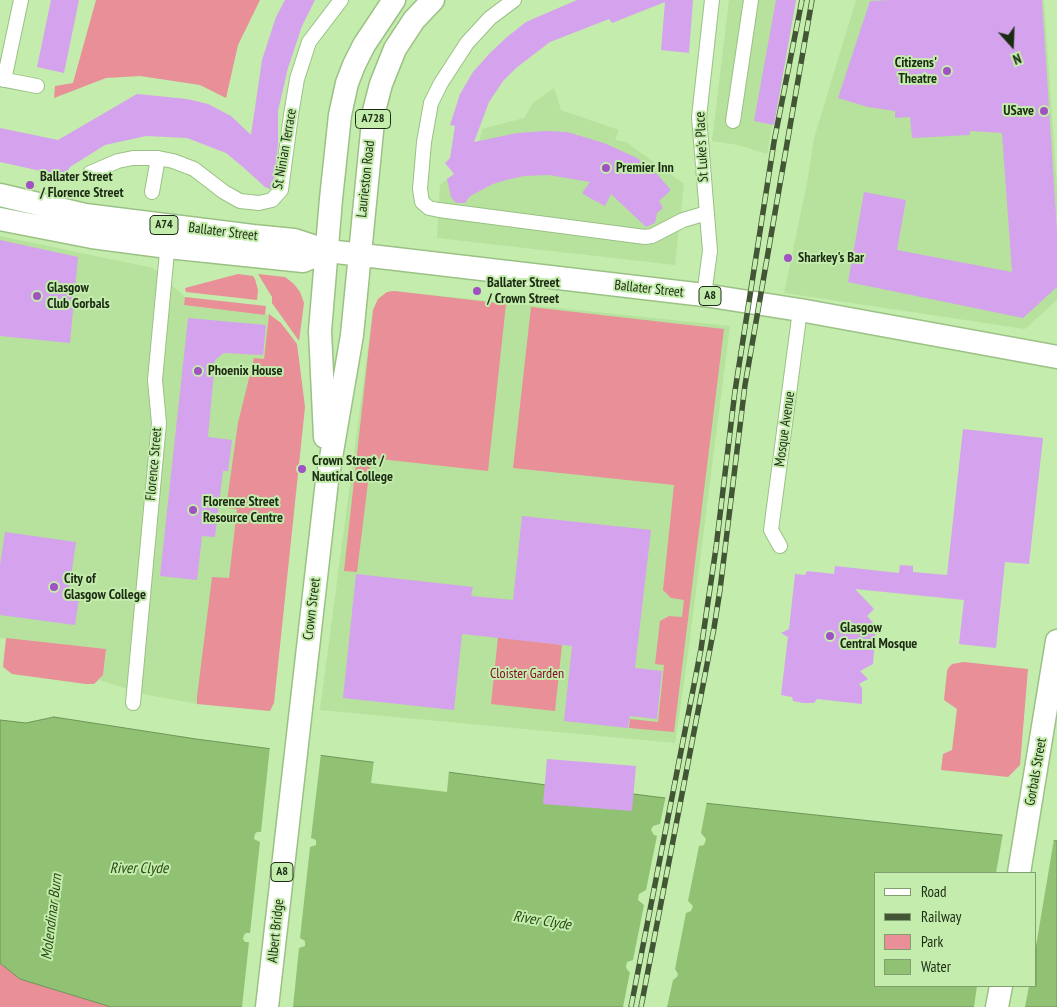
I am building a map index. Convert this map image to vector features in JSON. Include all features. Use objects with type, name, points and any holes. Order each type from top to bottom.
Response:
[{"type":"main road","name":"A728","points":[[328,251],[336,148],[347,83],[364,45],[394,0]]},
{"type":"main road","name":"Laurieston Road","points":[[360,254],[370,137],[381,84],[395,50],[414,20],[433,0]]},
{"type":"main road","name":"Ballater Street","points":[[0,196],[168,236]]},
{"type":"main road","name":"Ballater Street","points":[[0,220],[92,237],[254,236],[294,240],[328,251],[704,295],[800,310],[1057,357]]},
{"type":"main road","name":"Crown Street","points":[[327,481],[320,331],[328,251]]},
{"type":"main road","name":"Crown Street","points":[[297,736],[327,481],[352,335],[360,254]]},
{"type":"main road","name":"Gorbals Street","points":[[1019,872],[1057,640]]},
{"type":"main road","name":"Albert Bridge","points":[[268,1007],[297,736]]},
{"type":"main road","points":[[997,1007],[1001,987]]},
{"type":"street","points":[[22,0],[2,79],[37,86]]},
{"type":"street","name":"St Ninian Terrace","points":[[90,173],[118,161],[158,158],[173,161],[194,170],[240,201],[267,203],[272,200],[281,190],[296,88],[309,42],[341,0]]},
{"type":"street","points":[[514,0],[490,18],[467,42],[441,83],[429,114],[424,142],[420,189],[422,202],[429,208],[439,210],[645,236],[652,236],[683,220],[707,213]]},
{"type":"street","name":"St Luke's Place","points":[[704,295],[710,251],[699,117],[712,0]]},
{"type":"street","points":[[732,121],[751,0]]},
{"type":"street","points":[[152,192],[158,158]]},
{"type":"street","name":"Florence Street","points":[[133,703],[159,423],[155,380],[168,236]]},
{"type":"street","name":"Mosque Avenue","points":[[780,546],[771,530],[800,310]]},
{"type":"shaded area","points":[[729,0],[795,0],[767,154],[738,145],[712,141]]},
{"type":"shaded area","points":[[856,0],[1044,0],[1057,188],[1057,300],[1025,329],[784,293],[807,183],[814,138]]},
{"type":"shaded area","points":[[554,88],[561,110],[619,130],[615,140],[626,142],[684,184],[675,265],[437,238],[440,185],[454,174],[475,162],[482,129],[524,118],[533,103]]},
{"type":"shaded area","points":[[0,236],[153,268],[185,297],[184,305],[269,314],[264,360],[226,508],[237,509],[229,579],[212,578],[197,704],[143,694],[99,680],[103,675],[106,649],[0,638]]},
{"type":"shaded area","points":[[394,291],[730,326],[675,743],[320,710],[373,310],[378,299],[387,292]]},
{"type":"green space","points":[[96,0],[260,0],[238,45],[226,98],[200,85],[140,76],[106,78],[54,98],[55,86],[73,83]]},
{"type":"green space","points":[[238,274],[253,276],[258,290],[257,300],[186,292],[185,288]]},
{"type":"green space","points":[[258,274],[285,277],[300,292],[304,303],[299,341],[272,303],[272,297]]},
{"type":"green space","points":[[394,291],[506,304],[488,471],[371,458],[357,572],[344,571],[373,310],[378,299],[387,292]]},
{"type":"green space","points":[[185,297],[266,306],[265,315],[184,305]]},
{"type":"green space","points":[[531,307],[724,329],[674,732],[629,728],[630,719],[658,722],[664,665],[655,664],[660,621],[669,616],[682,617],[684,600],[671,598],[663,590],[674,485],[513,468]]},
{"type":"green space","points":[[269,314],[281,323],[297,344],[305,407],[274,703],[270,711],[197,704],[212,577],[229,578],[237,509],[226,508],[238,423],[254,358],[264,359]]},
{"type":"green space","name":"Cloister Garden","points":[[498,637],[562,645],[555,711],[491,704]]},
{"type":"green space","points":[[6,638],[106,649],[103,675],[94,684],[86,684],[12,674],[3,667]]},
{"type":"green space","points":[[964,662],[1028,669],[1020,765],[1008,777],[941,770],[943,754],[952,750],[957,709],[944,700],[947,671],[952,664]]},
{"type":"green space","points":[[0,963],[20,979],[111,1007],[0,1007]]},
{"type":"water","name":"River Clyde","points":[[54,717],[196,739],[554,786],[1057,841],[1057,1007],[111,1007],[20,979],[0,963],[0,720],[26,723]]},
{"type":"pier","points":[[270,746],[321,753],[311,838],[316,840],[316,845],[310,847],[300,938],[305,941],[305,946],[299,948],[293,1007],[242,1007],[249,942],[245,942],[243,939],[246,933],[250,933],[260,842],[254,839],[257,832],[261,832]]},
{"type":"pier","points":[[374,760],[449,770],[447,792],[371,783]]},
{"type":"pier","points":[[666,795],[707,801],[701,833],[706,839],[704,845],[699,846],[688,901],[693,906],[691,911],[686,913],[675,969],[678,974],[673,980],[667,1007],[623,1007],[630,972],[626,967],[627,962],[633,960],[644,905],[638,900],[639,894],[646,890],[657,836],[651,830],[653,826],[660,824]]},
{"type":"pier","points":[[1003,833],[1054,839],[1037,940],[1037,872],[996,872]]},
{"type":"pier","points":[[977,987],[1029,987],[1025,1007],[974,1007]]},
{"type":"building","points":[[51,0],[79,0],[64,73],[37,67]]},
{"type":"building","points":[[285,0],[315,0],[302,26],[288,68],[278,111],[278,144],[273,186],[270,189],[265,187],[226,153],[187,138],[146,136],[105,145],[70,167],[65,175],[0,162],[0,128],[58,140],[137,94],[187,99],[208,104],[231,116],[251,135],[262,60],[276,17]]},
{"type":"building","points":[[577,0],[693,0],[689,53],[661,50],[665,2],[612,23],[609,19],[550,42],[516,68],[503,81],[489,102],[474,142],[517,133],[567,132],[604,143],[637,158],[657,174],[670,189],[659,201],[663,208],[657,213],[655,223],[646,227],[611,194],[605,206],[582,193],[590,182],[549,175],[524,176],[493,184],[470,196],[465,203],[456,203],[451,197],[447,179],[454,174],[445,163],[450,158],[455,126],[450,125],[460,94],[473,72],[490,53],[526,22]]},
{"type":"building","points":[[776,0],[796,0],[774,125],[754,121]]},
{"type":"building","points":[[1042,0],[1057,230],[1057,287],[1023,318],[848,282],[864,192],[906,200],[897,250],[1012,272],[1002,133],[970,131],[970,135],[912,138],[910,117],[895,118],[895,111],[868,107],[838,98],[870,1]]},
{"type":"building","name":"Glasgow Club Gorbals","points":[[0,240],[78,257],[70,343],[0,336]]},
{"type":"building","points":[[188,318],[266,325],[263,355],[224,353],[215,360],[208,437],[232,440],[228,471],[223,471],[215,537],[202,536],[197,580],[160,576]]},
{"type":"building","points":[[963,429],[1043,438],[1029,564],[1005,562],[996,648],[959,644],[964,600],[855,589],[874,609],[867,616],[876,626],[873,664],[860,671],[868,679],[859,684],[862,688],[862,704],[817,699],[814,703],[803,703],[793,701],[792,697],[781,695],[788,637],[781,633],[789,629],[795,574],[805,575],[807,571],[834,574],[835,566],[899,573],[900,565],[913,566],[913,572],[947,575]]},
{"type":"building","points":[[522,516],[651,530],[635,668],[662,671],[657,719],[630,716],[628,728],[564,721],[572,646],[462,634],[454,710],[343,698],[356,574],[473,587],[471,596],[513,600]]},
{"type":"building","points":[[5,532],[76,542],[69,590],[80,592],[75,625],[0,615],[0,565]]},
{"type":"building","points":[[547,759],[636,766],[632,811],[543,804]]},
{"type":"railway","points":[[631,1007],[701,649],[716,548],[735,391],[774,142],[802,0]]},
{"type":"railway","points":[[641,1007],[714,628],[745,385],[812,0]]},
{"type":"place","name":"Citizens' Theatre","points":[[947,71]]},
{"type":"place","name":"USave","points":[[1044,111]]},
{"type":"place","name":"Premier Inn","points":[[606,168]]},
{"type":"place","name":"Ballater Street / Florence Street","points":[[30,185]]},
{"type":"place","name":"Sharkey's Bar","points":[[788,258]]},
{"type":"place","name":"Ballater Street / Crown Street","points":[[477,291]]},
{"type":"place","name":"Glasgow Club Gorbals","points":[[37,296]]},
{"type":"place","name":"Phoenix House","points":[[198,371]]},
{"type":"place","name":"Crown Street / Nautical College","points":[[302,469]]},
{"type":"place","name":"Florence Street Resource Centre","points":[[193,510]]},
{"type":"place","name":"City of Glasgow College","points":[[54,587]]},
{"type":"place","name":"Glasgow Central Mosque","points":[[830,636]]},
{"type":"water label","name":"Molendinar Burn","points":[[52,917]]}]
